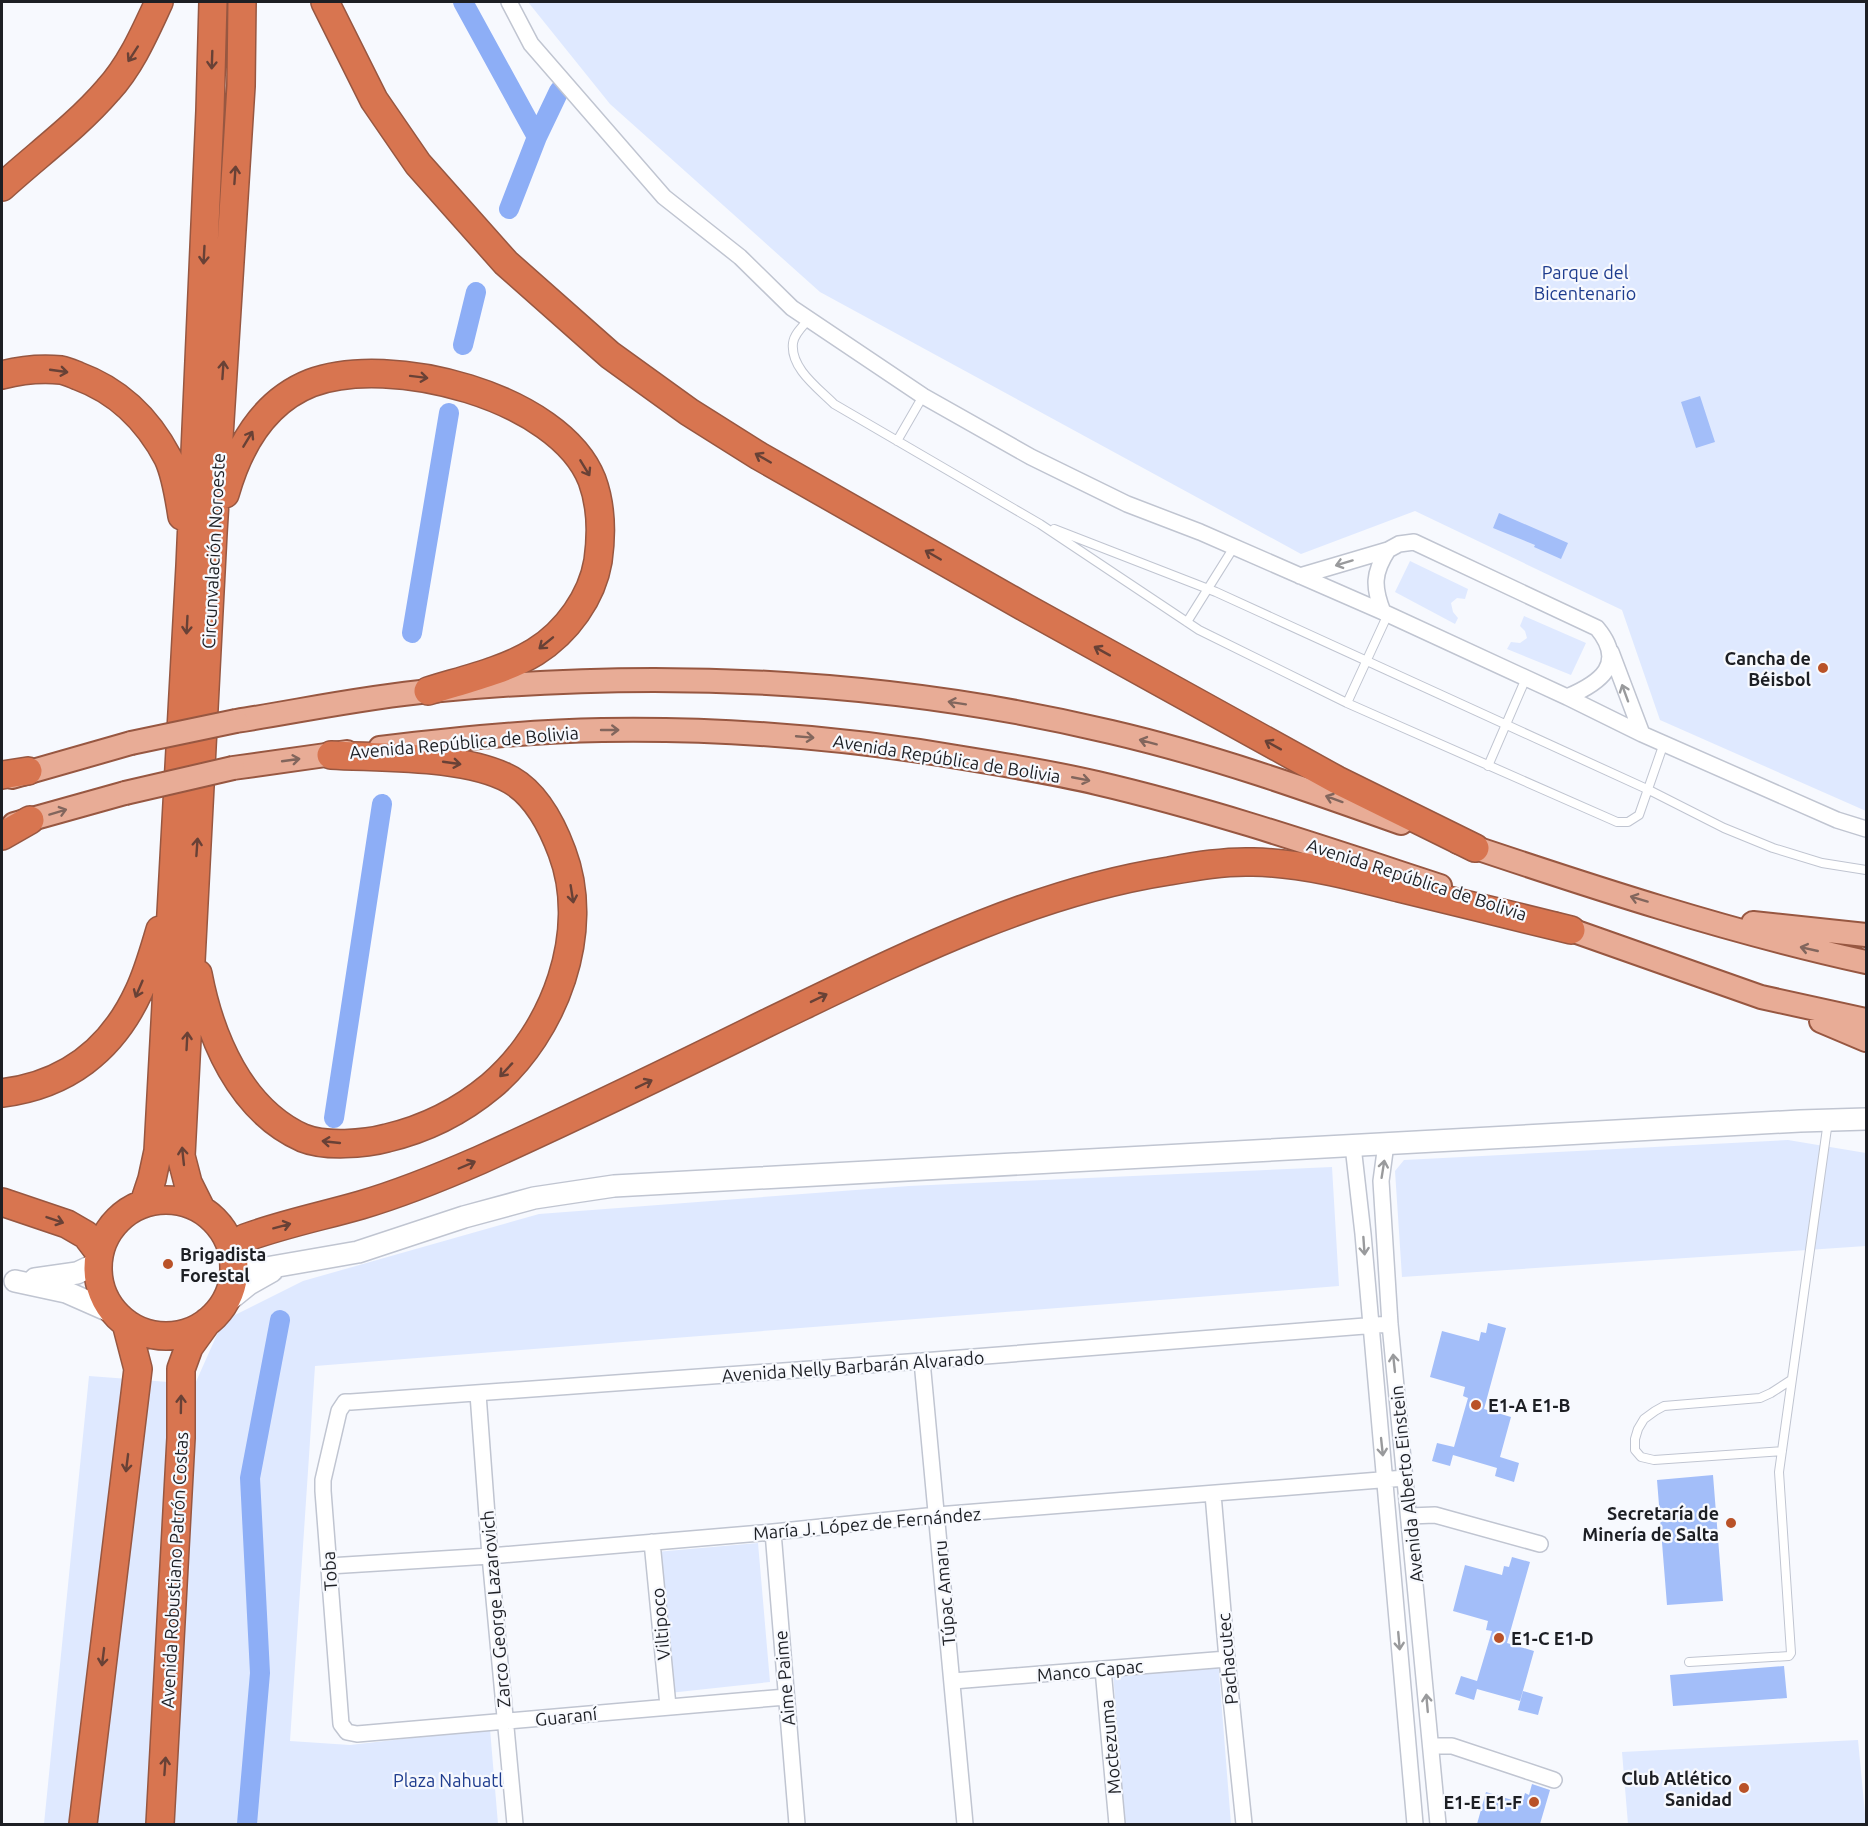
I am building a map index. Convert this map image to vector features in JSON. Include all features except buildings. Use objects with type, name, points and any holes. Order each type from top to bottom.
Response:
[{"type":"highway","points":[[2,187],[110,89],[139,45],[159,2]]},
{"type":"highway","name":"Circunvalación Noroeste","points":[[172,1097],[172,894],[190,566],[213,2]]},
{"type":"highway","name":"Circunvalación Noroeste","points":[[172,1097],[192,921],[241,86],[242,2]]},
{"type":"highway","points":[[325,2],[374,100],[418,164],[506,263],[610,355],[689,412],[759,456],[1337,780],[1475,848]]},
{"type":"highway","points":[[2,375],[24,369],[63,370],[91,381],[119,397],[147,425],[169,459],[178,494],[190,566]]},
{"type":"highway","points":[[213,533],[230,477],[245,442],[274,407],[311,383],[353,374],[416,376],[444,381],[512,405],[545,426],[577,455],[591,479],[601,511],[600,547],[596,574],[584,601],[561,631],[535,652],[502,667],[428,691]]},
{"type":"highway","points":[[192,921],[203,1000],[218,1040],[240,1086],[266,1114],[305,1139],[337,1143],[375,1141],[411,1132],[449,1114],[492,1085],[517,1058],[541,1026],[558,991],[569,954],[574,904],[567,866],[556,836],[536,801],[514,781],[472,765],[442,761],[331,755]]},
{"type":"highway","points":[[2,775],[28,771]]},
{"type":"highway","points":[[2,836],[30,820]]},
{"type":"highway","points":[[121,1318],[145,1333],[166,1336],[188,1333],[215,1314],[231,1286],[233,1259],[237,1244],[245,1238],[393,1195],[476,1162],[638,1087],[874,971],[1052,898],[1095,886],[1142,875],[1219,863],[1255,862],[1294,865],[1359,878],[1571,930]]},
{"type":"highway","points":[[2,1093],[52,1081],[87,1060],[111,1038],[128,1014],[140,989],[172,894]]},
{"type":"highway","points":[[144,1203],[172,1097]]},
{"type":"highway","points":[[172,1097],[181,1156],[188,1183],[201,1209]]},
{"type":"highway","points":[[83,1824],[138,1369],[121,1318],[104,1293],[99,1278],[99,1258],[108,1231],[124,1214],[144,1203],[173,1200],[190,1203],[215,1221],[225,1235],[233,1259]]},
{"type":"highway","points":[[2,1202],[67,1224],[86,1235],[99,1258]]},
{"type":"highway","name":"Avenida Robustiano Patrón Costas","points":[[160,1824],[181,1437],[181,1369],[189,1347],[215,1314]]},
{"type":"main road","points":[[2,780],[131,743],[236,721],[428,691],[606,680],[813,686],[903,694],[1018,713],[1123,735],[1252,770],[1475,848],[1695,917],[1789,944],[1866,962]]},
{"type":"main road","name":"Avenida República de Bolivia","points":[[2,828],[125,793],[233,768],[331,755],[504,735],[601,730],[788,735],[915,750],[1096,782],[1331,850],[1571,930],[1761,997],[1866,1020]]},
{"type":"main road","points":[[1695,917],[1866,935]]},
{"type":"main road","points":[[1761,997],[1866,1040]]},
{"type":"street","points":[[509,2],[531,44],[664,197],[740,257],[792,308],[922,396],[1031,457],[1127,504],[1234,547],[1385,613],[1567,697],[1641,734],[1837,820],[1866,829]]},
{"type":"street","points":[[1300,576],[1388,550],[1399,544],[1414,542],[1484,573],[1597,628],[1605,638],[1611,652],[1641,734]]},
{"type":"street","points":[[1385,613],[1378,598],[1375,583],[1378,565],[1388,550]]},
{"type":"street","points":[[1567,697],[1600,680],[1608,666],[1611,652]]},
{"type":"street","points":[[233,1259],[255,1270],[279,1268],[358,1252],[464,1217],[534,1198],[614,1186],[1866,1119]]},
{"type":"street","name":"Avenida Alberto Einstein","points":[[1386,1144],[1381,1181],[1390,1324],[1438,1824]]},
{"type":"street","name":"Avenida Alberto Einstein","points":[[1353,1146],[1363,1234],[1415,1824]]},
{"type":"street","points":[[8,1281],[77,1273],[99,1258]]},
{"type":"street","points":[[215,1314],[249,1284],[279,1268]]},
{"type":"street","points":[[8,1281],[66,1292],[121,1318]]},
{"type":"street","name":"Avenida Nelly Barbarán Alvarado","points":[[339,1411],[345,1402],[922,1362],[1390,1324]]},
{"type":"street","name":"Túpac Amaru","points":[[922,1362],[965,1824]]},
{"type":"street","name":"Zarco George Lazarovich","points":[[478,1394],[490,1556],[515,1824]]},
{"type":"street","name":"Toba","points":[[339,1411],[323,1480],[341,1724],[347,1732]]},
{"type":"street","name":"María J. López de Fernández","points":[[329,1566],[490,1556],[772,1532],[937,1515],[1405,1478]]},
{"type":"street","name":"Pachacutec","points":[[1213,1494],[1244,1824]]},
{"type":"street","points":[[1409,1516],[1435,1515],[1540,1544]]},
{"type":"street","name":"Aime Paime","points":[[772,1532],[797,1824]]},
{"type":"street","name":"Viltipoco","points":[[652,1542],[668,1706]]},
{"type":"street","name":"Manco Capac","points":[[952,1681],[1227,1659]]},
{"type":"street","name":"Moctezuma","points":[[1103,1669],[1117,1824]]},
{"type":"street","name":"Guaraní","points":[[347,1732],[357,1734],[786,1697]]},
{"type":"street","points":[[1431,1746],[1452,1746],[1554,1780]]},
{"type":"lane","points":[[809,319],[798,331],[793,342],[796,362],[810,381],[834,404],[1040,524],[1199,630],[1347,703],[1617,822],[1628,822],[1639,815],[1664,743]]},
{"type":"lane","points":[[897,441],[922,396]]},
{"type":"lane","points":[[1040,524],[1208,589],[1649,790],[1724,828],[1773,848],[1822,863],[1866,870]]},
{"type":"lane","points":[[1187,622],[1234,547]]},
{"type":"lane","points":[[1347,703],[1385,613]]},
{"type":"lane","points":[[1488,766],[1526,678]]},
{"type":"lane","points":[[1689,1662],[1789,1656],[1791,1653],[1779,1472],[1829,1120]]},
{"type":"lane","points":[[1782,1451],[1654,1460],[1641,1457],[1635,1450],[1635,1439],[1644,1419],[1664,1406],[1760,1398],[1791,1380]]},
{"type":"green space","name":"Parque del Bicentenario","points":[[528,2],[1866,2],[1866,811],[1660,720],[1622,610],[1415,511],[1301,554],[820,292],[610,104]]},
{"type":"green space","points":[[1410,561],[1468,589],[1465,599],[1457,598],[1451,603],[1453,612],[1458,618],[1455,624],[1395,592]]},
{"type":"green space","points":[[1524,616],[1586,643],[1571,675],[1507,649],[1511,642],[1520,643],[1527,638],[1520,626]]},
{"type":"green space","points":[[1788,1140],[1866,1153],[1866,1246],[1402,1277],[1395,1171],[1404,1160]]},
{"type":"green space","name":"Plaza Nahuatl","points":[[1332,1167],[1339,1286],[315,1366],[290,1741],[350,1745],[490,1729],[498,1824],[44,1824],[89,1376],[195,1384],[223,1321],[303,1281],[539,1214],[909,1186]]},
{"type":"green space","points":[[758,1543],[770,1682],[669,1693],[656,1552]]},
{"type":"green space","points":[[1218,1660],[1231,1824],[1125,1824],[1113,1673]]},
{"type":"green space","name":"Club Atlético Sanidad","points":[[1858,1740],[1866,1824],[1628,1824],[1622,1752]]},
{"type":"waterway","points":[[463,2],[537,137]]},
{"type":"waterway","points":[[509,209],[537,137],[559,91]]},
{"type":"waterway","points":[[463,345],[476,292]]},
{"type":"waterway","points":[[412,633],[449,413]]},
{"type":"waterway","points":[[334,1118],[382,804]]},
{"type":"waterway","points":[[247,1824],[260,1673],[250,1478],[280,1320]]},
{"type":"place","name":"Cancha de Béisbol","points":[[1823,668]]},
{"type":"place","name":"Brigadista Forestal","points":[[168,1264]]},
{"type":"place","name":"E1-A E1-B","points":[[1476,1405]]},
{"type":"place","name":"Secretaría de Minería de Salta","points":[[1731,1523]]},
{"type":"place","name":"E1-C E1-D","points":[[1499,1638]]},
{"type":"place","name":"Club Atlético Sanidad","points":[[1744,1788]]},
{"type":"place","name":"E1-E E1-F","points":[[1534,1802]]}]
